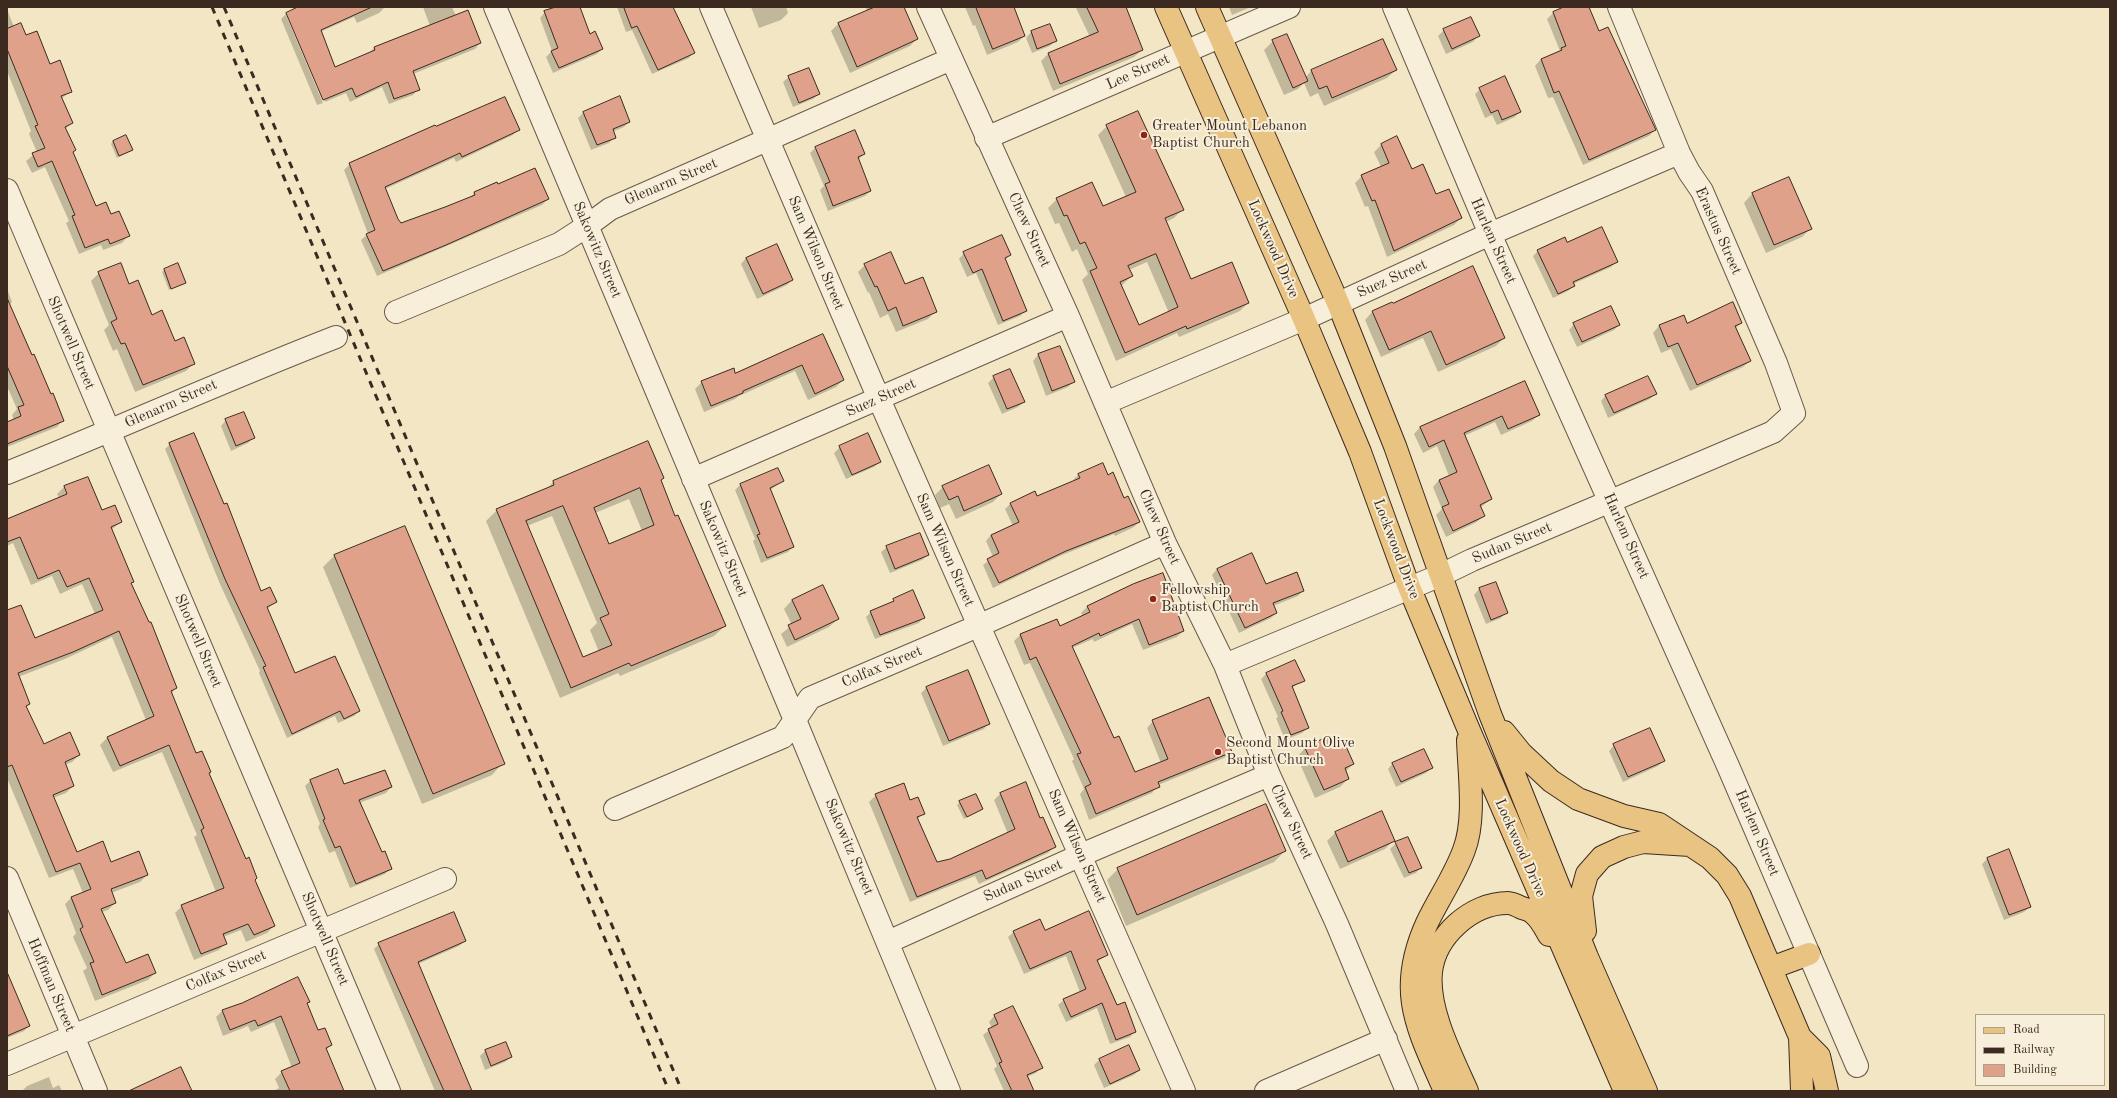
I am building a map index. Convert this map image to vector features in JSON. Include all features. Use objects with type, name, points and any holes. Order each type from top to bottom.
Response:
[{"type":"main road","name":"Lockwood Drive","points":[[1166,7],[1304,319],[1360,452],[1409,587],[1468,728],[1580,961],[1646,1091]]},
{"type":"main road","name":"Lockwood Drive","points":[[1207,7],[1338,303],[1395,446],[1580,961],[1625,1091]]},
{"type":"main road","points":[[1490,714],[1521,753],[1551,781],[1578,799],[1624,816],[1659,824],[1710,858],[1727,876],[1740,896],[1800,1037],[1802,1091]]},
{"type":"main road","points":[[1445,1091],[1420,1033],[1412,998],[1412,966],[1427,923],[1465,849],[1470,825],[1468,728]]},
{"type":"main road","points":[[1580,961],[1581,896],[1587,874],[1602,857],[1624,847],[1643,842],[1691,846]]},
{"type":"main road","points":[[1467,1091],[1447,1044],[1433,999],[1431,973],[1436,950],[1450,931],[1464,917],[1487,906],[1509,902],[1534,913],[1580,961]]},
{"type":"main road","points":[[1771,968],[1809,954]]},
{"type":"main road","points":[[1800,1037],[1819,1056],[1827,1091]]},
{"type":"street","name":"Sakowitz Street","points":[[495,7],[888,942],[949,1091]]},
{"type":"street","name":"Sam Wilson Street","points":[[711,7],[978,626],[1081,855],[1184,1091]]},
{"type":"street","name":"Chew Street","points":[[928,7],[986,138],[1068,316],[1165,543],[1225,665],[1269,775],[1337,924],[1407,1091]]},
{"type":"street","name":"Lee Street","points":[[986,138],[1186,51],[1221,38],[1289,7]]},
{"type":"street","name":"Harlem Street","points":[[1394,7],[1490,234],[1728,766],[1857,1066]]},
{"type":"street","name":"Erastus Street","points":[[1619,7],[1679,153],[1688,172],[1702,190],[1776,363],[1794,413]]},
{"type":"street","name":"Glenarm Street","points":[[396,312],[559,244],[588,226],[610,209],[951,59]]},
{"type":"street","name":"Suez Street","points":[[1105,403],[1304,319],[1490,234],[1679,153]]},
{"type":"street","name":"Shotwell Street","points":[[7,190],[389,1091]]},
{"type":"street","name":"Suez Street","points":[[693,479],[1068,316]]},
{"type":"street","name":"Glenarm Street","points":[[7,473],[109,432],[231,378],[336,337]]},
{"type":"street","name":"Sudan Street","points":[[1225,665],[1409,587],[1441,575],[1472,560],[1773,432],[1794,413]]},
{"type":"street","name":"Colfax Street","points":[[615,809],[783,737],[810,698],[978,626],[1165,543]]},
{"type":"street","name":"Sudan Street","points":[[888,942],[1081,855],[1269,775]]},
{"type":"street","name":"Hoffman Street","points":[[7,878],[96,1091]]},
{"type":"street","name":"Colfax Street","points":[[7,1064],[445,879]]},
{"type":"street","points":[[1266,1091],[1386,1039]]},
{"type":"building","points":[[298,7],[372,7],[321,30],[335,67],[375,50],[374,47],[468,10],[481,43],[413,71],[420,90],[394,99],[388,82],[356,97],[352,88],[323,100],[286,13]]},
{"type":"building","points":[[556,7],[580,7],[590,34],[595,31],[603,49],[559,68],[551,51],[558,48],[544,11]]},
{"type":"building","points":[[624,7],[673,7],[695,53],[658,70],[637,26],[632,28]]},
{"type":"building","points":[[875,7],[904,7],[918,39],[857,67],[838,23]]},
{"type":"building","points":[[976,7],[1014,7],[1025,36],[993,49]]},
{"type":"building","points":[[1087,7],[1126,7],[1143,50],[1060,84],[1048,53],[1098,32]]},
{"type":"building","points":[[1564,7],[1589,7],[1599,31],[1608,27],[1656,130],[1589,160],[1559,91],[1554,93],[1541,59],[1562,50],[1561,48],[1566,46],[1553,12]]},
{"type":"building","points":[[1471,17],[1480,36],[1452,49],[1443,29]]},
{"type":"building","points":[[21,23],[26,35],[37,31],[50,64],[60,60],[72,92],[61,96],[73,123],[65,127],[76,150],[73,152],[96,206],[106,202],[111,214],[119,211],[130,236],[110,244],[108,239],[85,248],[72,216],[75,215],[52,161],[38,167],[32,153],[45,148],[35,126],[38,125],[7,49],[7,29]]},
{"type":"building","points":[[1050,24],[1057,41],[1037,49],[1031,31]]},
{"type":"building","points":[[1287,34],[1308,81],[1293,88],[1272,40]]},
{"type":"building","points":[[1383,39],[1397,70],[1332,98],[1327,86],[1319,89],[1311,70]]},
{"type":"building","points":[[809,68],[820,94],[799,103],[788,76]]},
{"type":"building","points":[[1505,76],[1521,112],[1502,120],[1498,110],[1491,113],[1479,88]]},
{"type":"building","points":[[620,96],[630,122],[613,129],[616,138],[597,145],[583,112]]},
{"type":"building","points":[[505,97],[520,130],[462,157],[460,153],[385,187],[398,219],[401,223],[445,207],[475,195],[474,192],[497,182],[498,184],[535,168],[549,199],[446,245],[383,271],[366,234],[375,230],[349,163],[435,125],[436,126]]},
{"type":"building","points":[[1138,111],[1184,210],[1165,218],[1191,279],[1232,262],[1249,303],[1187,329],[1186,326],[1125,353],[1090,271],[1097,268],[1085,242],[1080,244],[1067,215],[1064,216],[1056,198],[1092,182],[1103,206],[1136,192],[1106,125]],"holes":[[[1156,254],[1178,307],[1139,325],[1120,282],[1133,276],[1128,266]]]},
{"type":"building","points":[[855,130],[865,154],[858,157],[871,191],[833,206],[825,184],[830,182],[815,147]]},
{"type":"building","points":[[126,135],[133,150],[119,156],[113,141]]},
{"type":"building","points":[[1397,136],[1412,169],[1423,164],[1436,194],[1449,189],[1462,218],[1394,251],[1375,200],[1372,201],[1361,175],[1389,163],[1381,144]]},
{"type":"building","points":[[1789,177],[1812,229],[1774,245],[1752,193]]},
{"type":"building","points":[[1602,227],[1618,262],[1573,282],[1575,286],[1558,294],[1537,250],[1565,237],[1567,242]]},
{"type":"building","points":[[1002,235],[1011,255],[1005,258],[1027,311],[1003,321],[982,269],[973,273],[963,252]]},
{"type":"building","points":[[777,244],[793,280],[763,294],[746,258]]},
{"type":"building","points":[[891,252],[905,284],[923,277],[937,312],[903,326],[896,307],[888,311],[877,286],[875,287],[864,264]]},
{"type":"building","points":[[121,263],[129,284],[138,280],[152,315],[162,310],[175,341],[184,337],[195,364],[143,385],[125,343],[121,344],[111,322],[117,319],[98,272]]},
{"type":"building","points":[[178,263],[186,283],[171,289],[164,269]]},
{"type":"building","points":[[1473,266],[1505,338],[1446,365],[1431,331],[1389,350],[1372,311],[1392,302],[1393,303]]},
{"type":"building","points":[[7,298],[32,355],[34,354],[51,394],[53,393],[64,421],[7,444],[7,422],[21,416],[18,407],[24,405],[7,366]]},
{"type":"building","points":[[1733,302],[1742,323],[1735,326],[1751,361],[1697,385],[1678,343],[1668,347],[1659,325],[1684,315],[1687,323]]},
{"type":"building","points":[[1611,306],[1620,325],[1582,342],[1573,323]]},
{"type":"building","points":[[823,334],[844,380],[815,394],[802,365],[743,391],[743,393],[711,406],[701,381],[734,368],[735,373]]},
{"type":"building","points":[[1060,346],[1075,382],[1052,391],[1038,354]]},
{"type":"building","points":[[1010,369],[1025,402],[1007,409],[993,376]]},
{"type":"building","points":[[1648,376],[1657,394],[1614,413],[1605,395]]},
{"type":"building","points":[[1525,381],[1540,415],[1508,429],[1502,416],[1464,433],[1492,499],[1480,505],[1485,516],[1453,531],[1442,507],[1449,504],[1439,480],[1457,472],[1444,440],[1429,447],[1420,427]]},
{"type":"building","points":[[244,412],[255,438],[236,446],[225,419]]},
{"type":"building","points":[[194,433],[224,504],[227,503],[261,591],[270,587],[277,602],[267,607],[295,673],[335,656],[360,711],[344,719],[340,711],[292,734],[263,667],[266,666],[225,579],[169,443]]},
{"type":"building","points":[[868,433],[881,462],[852,475],[839,446]]},
{"type":"building","points":[[648,441],[664,478],[661,480],[675,516],[678,515],[726,626],[631,666],[629,663],[571,688],[496,509],[554,485],[553,481]],"holes":[[[640,488],[654,525],[609,544],[594,508]],[[563,506],[609,614],[600,618],[612,645],[583,657],[526,521]]]},
{"type":"building","points":[[1103,463],[1108,475],[1113,472],[1124,498],[1128,496],[1140,522],[1066,551],[999,583],[987,559],[999,553],[991,535],[1019,522],[1010,503],[1035,491],[1037,496],[1080,478],[1078,474]]},
{"type":"building","points":[[989,465],[1002,494],[964,511],[958,496],[949,500],[942,486]]},
{"type":"building","points":[[778,468],[784,481],[770,488],[794,547],[767,558],[757,535],[760,534],[740,484]]},
{"type":"building","points":[[88,477],[102,510],[115,505],[122,522],[111,527],[134,582],[131,583],[149,622],[151,622],[177,688],[171,691],[196,753],[202,751],[211,772],[209,773],[246,859],[249,857],[257,878],[255,880],[275,926],[254,935],[248,924],[223,934],[227,944],[201,954],[181,905],[224,888],[201,830],[204,828],[169,745],[120,766],[107,737],[154,716],[119,631],[73,652],[18,673],[30,704],[26,706],[44,744],[70,732],[80,755],[65,762],[74,786],[53,795],[77,852],[103,841],[111,862],[139,851],[148,875],[111,889],[116,903],[101,909],[126,963],[148,954],[156,973],[102,995],[90,963],[94,962],[80,929],[83,927],[71,897],[91,889],[80,863],[56,872],[12,765],[7,767],[7,610],[21,605],[35,638],[103,610],[89,578],[67,587],[59,570],[38,579],[20,537],[7,542],[7,519],[67,494],[64,486]]},
{"type":"building","points":[[405,526],[505,764],[433,794],[334,555]]},
{"type":"building","points":[[920,533],[929,555],[895,569],[886,546]]},
{"type":"building","points":[[1252,553],[1266,584],[1297,572],[1304,591],[1273,603],[1277,613],[1245,628],[1217,569]]},
{"type":"building","points":[[1163,573],[1184,631],[1149,645],[1139,619],[1100,636],[1099,633],[1072,646],[1114,738],[1119,736],[1135,772],[1168,759],[1152,720],[1209,697],[1232,752],[1158,782],[1160,787],[1096,814],[1085,787],[1091,784],[1077,754],[1081,753],[1036,657],[1030,660],[1020,634],[1057,619],[1060,626],[1090,612],[1087,606],[1133,584]]},
{"type":"building","points":[[1496,582],[1508,613],[1491,620],[1479,588]]},
{"type":"building","points":[[823,585],[839,619],[795,640],[788,625],[801,619],[792,600]]},
{"type":"building","points":[[913,590],[925,618],[880,635],[870,611],[894,601],[893,599]]},
{"type":"building","points":[[1295,660],[1305,681],[1292,686],[1309,728],[1291,735],[1281,712],[1283,711],[1266,673]]},
{"type":"building","points":[[968,670],[990,724],[949,741],[926,687]]},
{"type":"building","points":[[1650,728],[1665,761],[1628,777],[1613,744]]},
{"type":"building","points":[[1329,736],[1334,746],[1344,742],[1354,764],[1345,768],[1349,779],[1324,790],[1305,748]]},
{"type":"building","points":[[1424,749],[1433,768],[1401,782],[1392,763]]},
{"type":"building","points":[[338,769],[344,784],[385,770],[392,787],[359,800],[382,852],[385,851],[392,869],[356,884],[340,846],[335,848],[323,820],[325,819],[310,780]]},
{"type":"building","points":[[1026,782],[1040,818],[1043,817],[1056,847],[986,879],[982,870],[917,897],[875,794],[904,783],[910,800],[918,797],[925,814],[917,817],[937,862],[950,859],[1015,829],[1000,793]]},
{"type":"building","points":[[976,794],[983,809],[967,817],[959,801]]},
{"type":"building","points":[[1266,804],[1286,851],[1137,915],[1117,868]]},
{"type":"building","points":[[1382,811],[1395,841],[1348,862],[1335,832]]},
{"type":"building","points":[[1408,837],[1422,868],[1409,873],[1395,842]]},
{"type":"building","points":[[2009,849],[2031,907],[2009,915],[1987,858]]},
{"type":"building","points":[[1089,911],[1108,955],[1097,960],[1117,1005],[1125,1002],[1136,1032],[1116,1040],[1102,1003],[1071,1017],[1063,999],[1086,989],[1071,951],[1030,969],[1013,931],[1040,919],[1045,930]]},
{"type":"building","points":[[454,912],[466,941],[418,962],[472,1091],[444,1091],[378,943]]},
{"type":"building","points":[[7,972],[30,1026],[7,1036]]},
{"type":"building","points":[[298,977],[310,1002],[307,1003],[318,1030],[325,1028],[332,1045],[326,1048],[344,1091],[290,1091],[281,1071],[300,1063],[281,1016],[258,1026],[255,1020],[230,1030],[222,1010],[242,1003]]},
{"type":"building","points":[[1013,1006],[1043,1068],[1027,1075],[1034,1091],[1012,1091],[999,1063],[1002,1062],[988,1029],[998,1024],[994,1015]]},
{"type":"building","points":[[506,1042],[512,1057],[491,1066],[485,1050]]},
{"type":"building","points":[[1129,1045],[1140,1070],[1110,1084],[1099,1059]]},
{"type":"building","points":[[181,1067],[192,1091],[129,1091]]},
{"type":"railway","points":[[212,7],[669,1091]]},
{"type":"railway","points":[[224,7],[682,1091]]},
{"type":"place","name":"Greater Mount Lebanon Baptist Church","points":[[1144,135]]},
{"type":"place","name":"Fellowship Baptist Church","points":[[1153,599]]},
{"type":"place","name":"Second Mount Olive Baptist Church","points":[[1218,752]]}]
